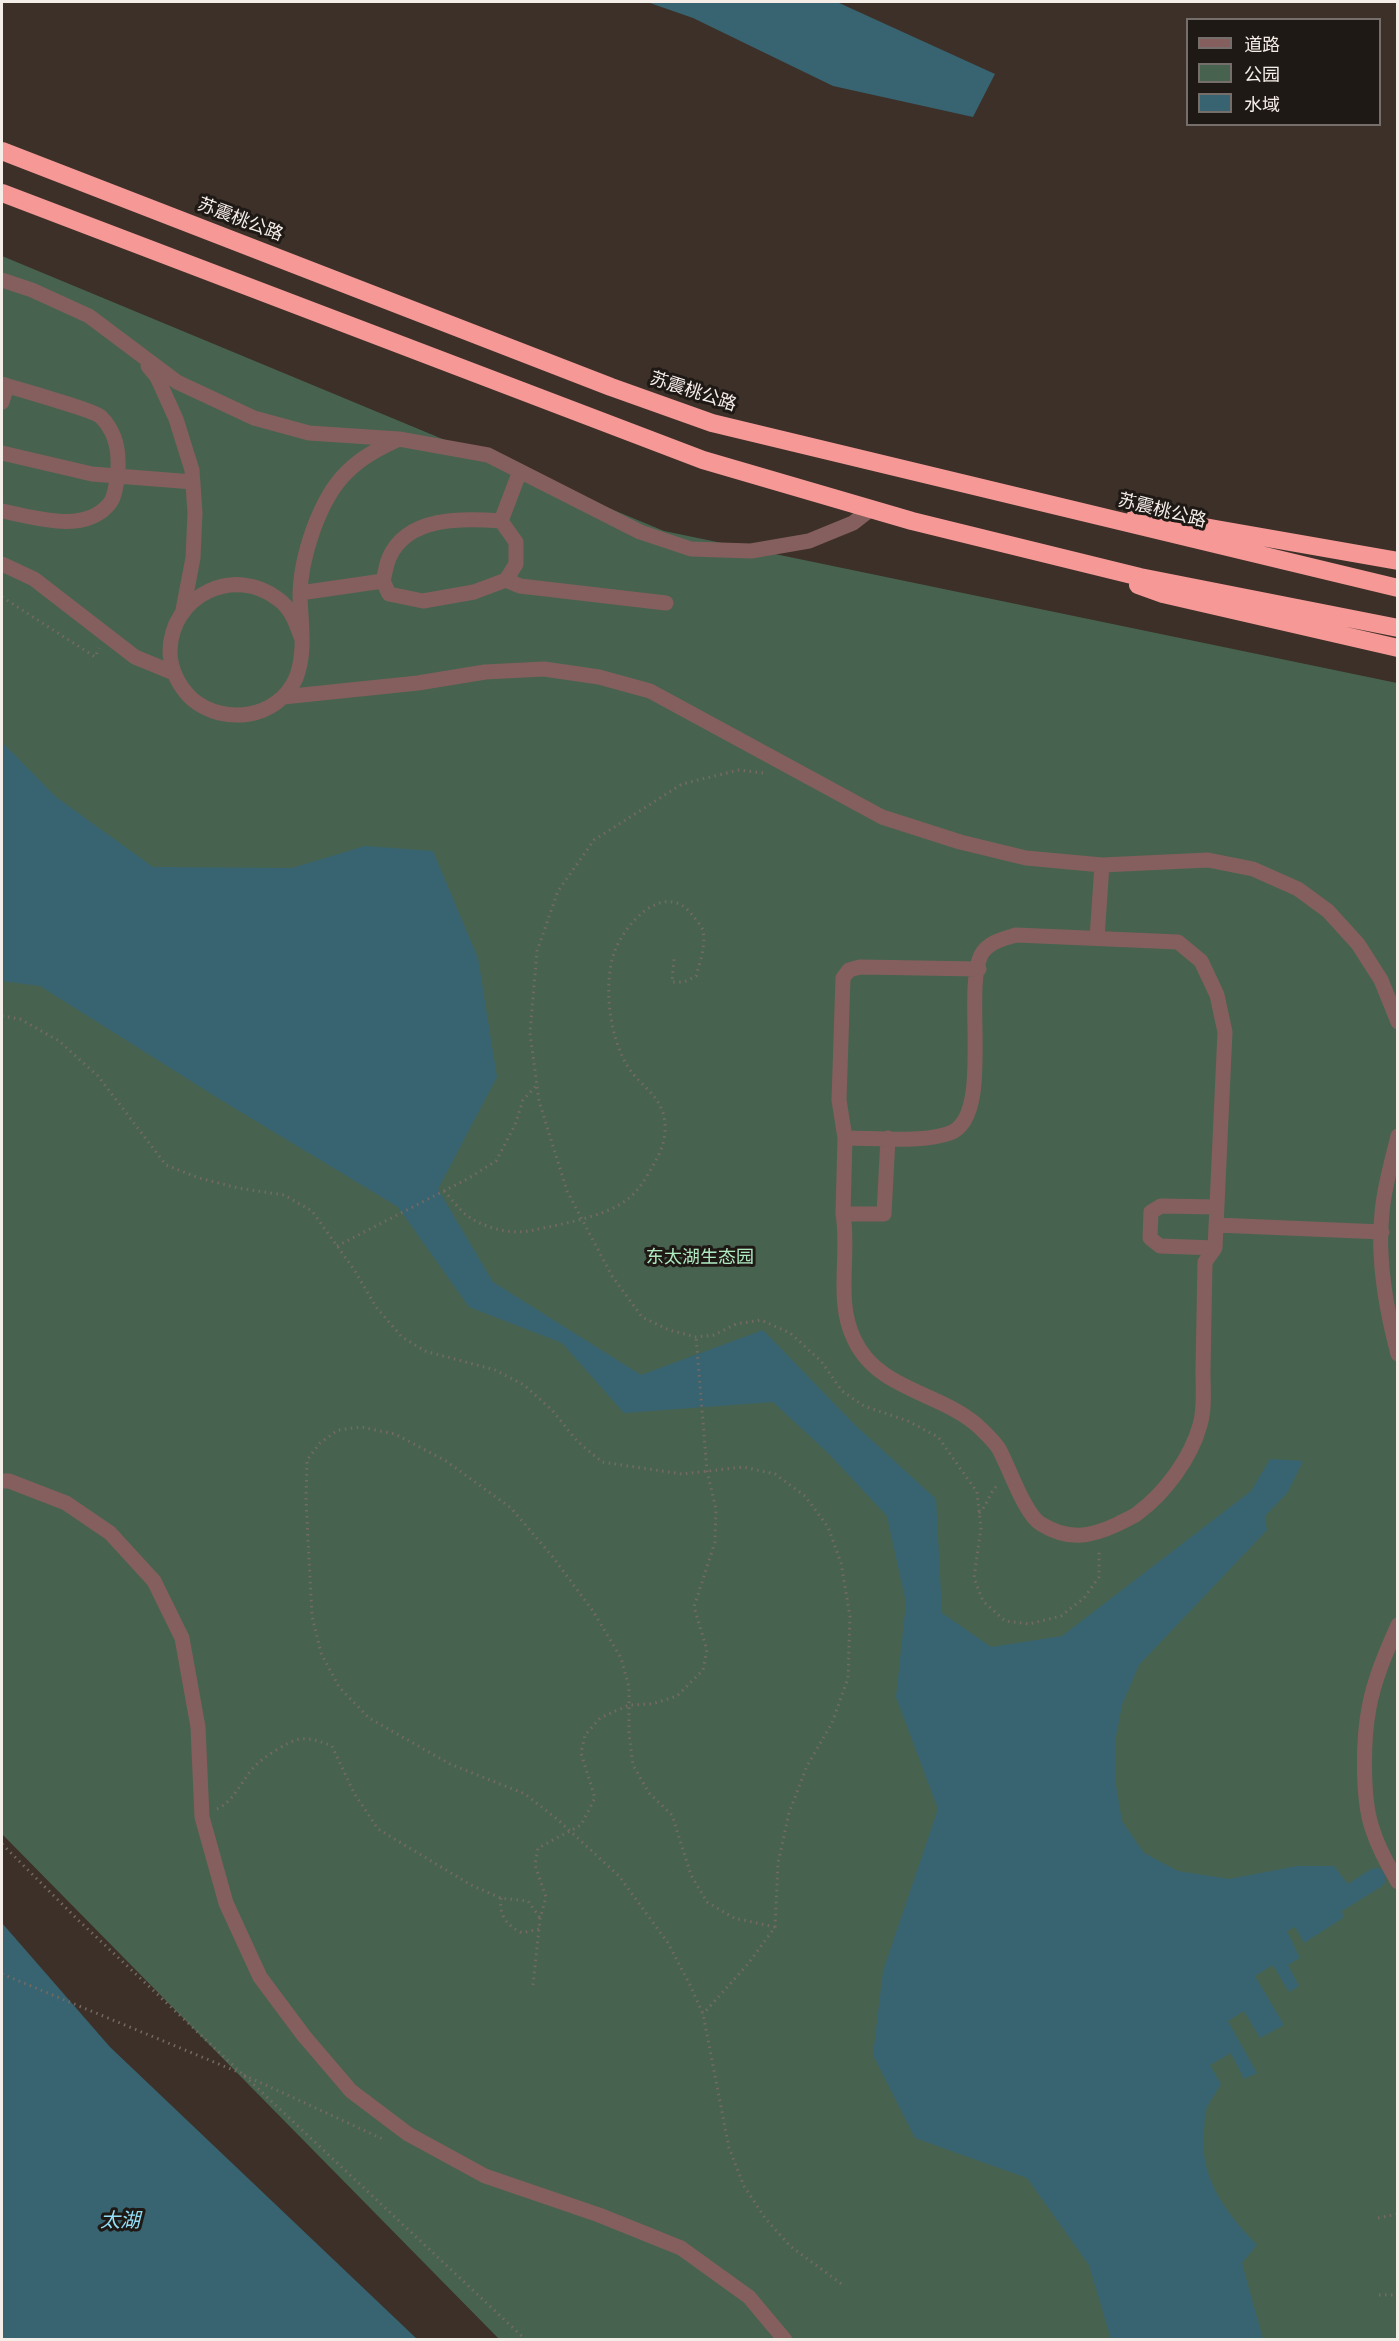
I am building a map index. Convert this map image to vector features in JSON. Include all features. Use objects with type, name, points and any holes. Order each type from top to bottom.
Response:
[{"type":"highway","name":"苏震桃公路","points":[[2,151],[672,409],[759,436],[1398,588]]},
{"type":"highway","points":[[2,193],[664,447],[871,508],[1140,577],[1398,628]]},
{"type":"highway","points":[[995,492],[1264,536],[1398,561]]},
{"type":"highway","points":[[1063,558],[1163,594],[1398,648]]},
{"type":"street","points":[[2,280],[32,290],[89,316],[177,382],[254,418],[309,433],[399,439],[488,454],[640,532],[691,549],[751,551],[808,541],[853,523],[871,508]]},
{"type":"street","points":[[133,348],[157,376],[176,419],[192,470],[195,513],[193,558],[183,611]]},
{"type":"street","points":[[2,402],[4,385],[99,416],[114,434],[119,456],[110,503],[90,518],[60,522],[2,511]]},
{"type":"street","points":[[301,637],[294,617],[280,600],[261,588],[240,583],[218,586],[198,595],[183,611],[173,630],[170,652],[174,674],[185,692],[202,706],[222,715],[244,716],[265,710],[283,698],[295,680],[302,659],[300,593],[306,550],[322,509],[345,473],[368,454],[399,439]]},
{"type":"street","points":[[2,453],[93,474],[117,474],[193,482]]},
{"type":"street","points":[[501,521],[520,471]]},
{"type":"street","points":[[478,519],[501,521],[516,542],[516,564],[506,580],[474,592],[423,601],[389,594],[383,582],[389,558],[402,539],[424,525],[478,519]]},
{"type":"street","points":[[2,564],[34,579],[135,657],[174,674]]},
{"type":"street","points":[[506,580],[520,586],[666,603]]},
{"type":"street","points":[[300,593],[383,582]]},
{"type":"street","points":[[283,698],[485,672],[544,669],[599,677],[651,691],[882,817],[960,842],[1026,858],[1102,865],[1208,860],[1253,869],[1298,889],[1328,911],[1358,944],[1381,980],[1398,1022]]},
{"type":"street","points":[[1097,938],[1102,865]]},
{"type":"street","points":[[845,1138],[929,1137],[952,1133],[968,1118],[973,1095],[981,955],[994,942],[1016,935],[1178,942],[1201,961],[1217,994],[1225,1032],[1215,1248],[1205,1262],[1200,1425],[1183,1463],[1161,1491],[1137,1514],[1099,1533],[1061,1535],[1038,1523],[1026,1505],[998,1446],[955,1408],[888,1379],[867,1360],[854,1340],[846,1317],[843,1214],[845,1138],[839,1100],[843,978],[849,970],[860,968],[979,969]]},
{"type":"street","points":[[1398,1136],[1382,1213],[1382,1263],[1388,1315],[1398,1354]]},
{"type":"street","points":[[843,1214],[884,1214],[888,1138]]},
{"type":"street","points":[[1215,1248],[1160,1246],[1150,1238],[1151,1212],[1161,1206],[1216,1207]]},
{"type":"street","points":[[1216,1225],[1382,1232]]},
{"type":"street","points":[[2,1481],[9,1481],[66,1503],[110,1533],[154,1581],[182,1638],[198,1726],[202,1817],[226,1903],[260,1977],[304,2036],[351,2091],[408,2134],[485,2176],[599,2215],[681,2248],[749,2297],[785,2340]]},
{"type":"street","points":[[1398,1625],[1385,1656],[1369,1708],[1364,1764],[1371,1825],[1382,1855],[1398,1882]]},
{"type":"path","points":[[2,597],[95,657],[106,635]]},
{"type":"path","points":[[763,773],[739,770],[682,784],[639,809],[594,840],[558,891],[537,951],[530,1033],[539,1101],[567,1191],[612,1276],[642,1317],[669,1330],[696,1337],[714,1335],[735,1324],[761,1320],[790,1333],[821,1361],[842,1391],[864,1406],[908,1420],[938,1437],[977,1492],[981,1528],[974,1578],[983,1601],[1005,1621],[1029,1624],[1061,1616],[1084,1598],[1099,1577],[1099,1533]]},
{"type":"path","points":[[444,1191],[468,1217],[499,1230],[527,1232],[604,1211],[626,1201],[645,1180],[661,1150],[666,1131],[663,1111],[652,1092],[629,1068],[615,1039],[608,998],[614,953],[633,921],[653,903],[672,902],[688,910],[703,930],[703,951],[696,976],[684,982],[672,982],[674,959]]},
{"type":"path","points":[[2,1016],[20,1019],[59,1041],[98,1076],[166,1165],[228,1186],[284,1195],[312,1211],[355,1271],[375,1307],[402,1337],[425,1351],[495,1370],[524,1384],[552,1410],[577,1441],[602,1462],[682,1474],[743,1467],[775,1474],[805,1496],[828,1527],[841,1563],[850,1616],[848,1678],[832,1724],[807,1766],[789,1813],[778,1863],[775,1927],[748,1964],[703,2014]]},
{"type":"path","points":[[337,1246],[444,1191],[496,1161],[515,1125],[523,1100],[537,1085]]},
{"type":"path","points":[[533,1985],[540,1919],[546,1897],[535,1865],[538,1848],[581,1826],[596,1798],[581,1754],[585,1735],[600,1718],[629,1705],[652,1704],[677,1696],[703,1670],[707,1650],[694,1607],[715,1542],[716,1509],[707,1471],[696,1337]]},
{"type":"path","points":[[775,1927],[734,1918],[707,1902],[691,1875],[672,1815],[649,1793],[633,1765],[629,1734],[629,1687],[621,1658],[593,1611],[512,1508],[446,1461],[395,1434],[360,1427],[339,1430],[320,1443],[307,1460],[306,1499],[312,1616],[321,1653],[339,1687],[369,1718],[450,1764],[525,1794],[571,1831],[619,1876],[668,1943],[703,2014],[729,2148],[744,2186],[765,2218],[790,2246],[843,2285]]},
{"type":"path","points":[[979,1513],[985,1508],[993,1489],[1012,1475]]},
{"type":"path","points":[[202,1817],[226,1804],[255,1766],[277,1750],[300,1739],[318,1740],[332,1746],[354,1793],[378,1829],[461,1879],[501,1898],[528,1901],[540,1919]]},
{"type":"path","points":[[2,1844],[76,1918],[526,2340]]},
{"type":"path","points":[[501,1898],[500,1910],[507,1925],[522,1933],[539,1929]]},
{"type":"path","points":[[2,1974],[242,2074],[389,2142]]},
{"type":"path","points":[[1378,2218],[1398,2214]]},
{"type":"path","points":[[1379,2295],[1398,2295]]},
{"type":"green space","name":"东太湖生态园","points":[[2,256],[664,531],[1397,683],[1397,2339],[499,2339],[2,1834]]},
{"type":"water","points":[[647,2],[837,2],[995,74],[973,117],[833,86],[693,18]]},
{"type":"water","points":[[2,742],[56,797],[153,867],[292,868],[365,846],[433,851],[478,958],[497,1077],[438,1189],[493,1282],[641,1375],[763,1330],[854,1424],[936,1499],[942,1613],[991,1647],[1062,1636],[1251,1491],[1270,1459],[1303,1461],[1288,1492],[1265,1516],[1267,1530],[1139,1665],[1122,1705],[1115,1742],[1115,1779],[1122,1821],[1144,1853],[1178,1871],[1229,1879],[1297,1866],[1334,1866],[1348,1884],[1341,1900],[1343,1918],[1304,1943],[1295,1927],[1287,1931],[1300,1958],[1288,1965],[1299,1986],[1289,1992],[1273,1965],[1255,1976],[1284,2025],[1260,2038],[1244,2011],[1228,2021],[1257,2073],[1244,2079],[1231,2053],[1210,2065],[1221,2084],[1205,2114],[1206,2164],[1210,2179],[1225,2207],[1257,2245],[1242,2263],[1263,2339],[1111,2339],[1089,2265],[1027,2178],[915,2138],[873,2055],[883,1971],[938,1809],[896,1697],[906,1603],[887,1516],[829,1454],[773,1402],[624,1413],[562,1343],[469,1307],[398,1207],[221,1100],[40,986],[2,981]]},
{"type":"water","name":"太湖","points":[[2,1923],[110,2047],[417,2339],[2,2339]]},
{"type":"waterway","points":[[1341,1900],[1376,1878]]}]
